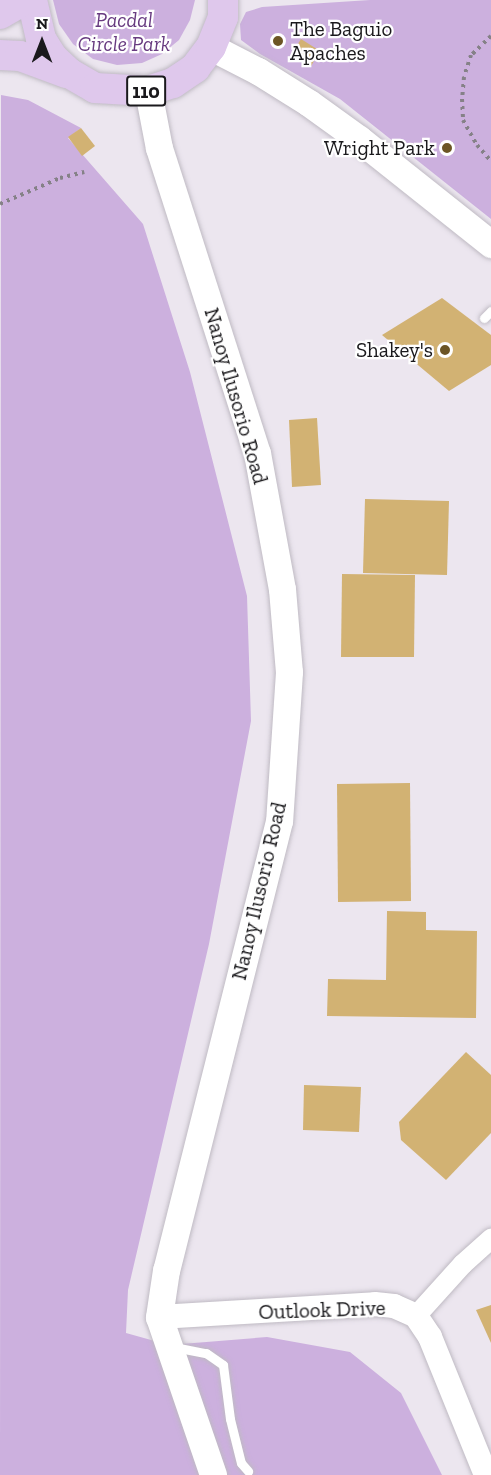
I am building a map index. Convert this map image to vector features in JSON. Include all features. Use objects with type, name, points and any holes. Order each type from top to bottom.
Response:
[{"type":"main road","points":[[0,14],[24,0]]},
{"type":"main road","name":"110","points":[[32,0],[41,39],[53,58],[69,73]]},
{"type":"main road","name":"110","points":[[0,55],[20,56],[69,73],[95,88],[148,92],[173,83],[195,68],[211,47],[223,17],[224,0]]},
{"type":"main road","points":[[211,47],[258,71],[318,109],[491,244]]},
{"type":"main road","name":"Nanoy Ilusorio Road","points":[[148,92],[159,148],[256,453],[282,589],[289,672],[279,821],[169,1258],[159,1317],[213,1475]]},
{"type":"street","points":[[417,1316],[463,1264],[491,1239]]},
{"type":"street","name":"Outlook Drive","points":[[159,1317],[375,1304],[394,1306],[417,1316],[430,1337],[486,1475]]},
{"type":"lane","points":[[169,1345],[206,1353],[223,1365],[230,1419],[241,1463],[248,1471]]},
{"type":"path","points":[[491,36],[471,55],[464,77],[462,99],[463,120],[477,145],[491,161]]},
{"type":"path","points":[[0,204],[60,178],[84,172]]},
{"type":"green space","name":"Pacdal Circle Park","points":[[53,0],[195,0],[190,20],[179,40],[162,54],[142,63],[117,65],[93,59],[73,44],[59,24]]},
{"type":"green space","name":"Wright Park","points":[[370,0],[491,0],[491,219],[340,99],[260,54],[241,40],[240,24],[246,12],[262,7]]},
{"type":"green space","points":[[1,95],[28,100],[81,128],[68,138],[143,224],[190,372],[247,596],[251,721],[209,944],[128,1290],[126,1333],[169,1345],[267,1337],[350,1352],[401,1393],[442,1475],[0,1475]]},
{"type":"building","points":[[301,39],[320,51],[311,66],[291,55]]},
{"type":"building","points":[[81,128],[95,146],[82,156],[68,137]]},
{"type":"building","name":"Shakey's","points":[[442,298],[491,335],[491,365],[449,391],[382,335]]},
{"type":"building","points":[[317,418],[321,485],[292,487],[289,420]]},
{"type":"building","points":[[365,499],[449,501],[447,575],[363,573]]},
{"type":"building","points":[[342,574],[415,575],[414,657],[341,657]]},
{"type":"building","points":[[410,783],[411,901],[338,902],[337,784]]},
{"type":"building","points":[[387,911],[426,912],[426,930],[477,931],[476,1018],[327,1016],[328,979],[386,980]]},
{"type":"building","points":[[466,1052],[491,1075],[491,1133],[446,1180],[401,1140],[399,1122]]},
{"type":"building","points":[[304,1085],[361,1087],[359,1132],[303,1130]]},
{"type":"building","points":[[491,1305],[491,1343],[476,1310]]},
{"type":"place","name":"The Baguio Apaches","points":[[278,41]]},
{"type":"place","name":"Wright Park","points":[[447,148]]},
{"type":"place","name":"Shakey's","points":[[445,350]]}]
